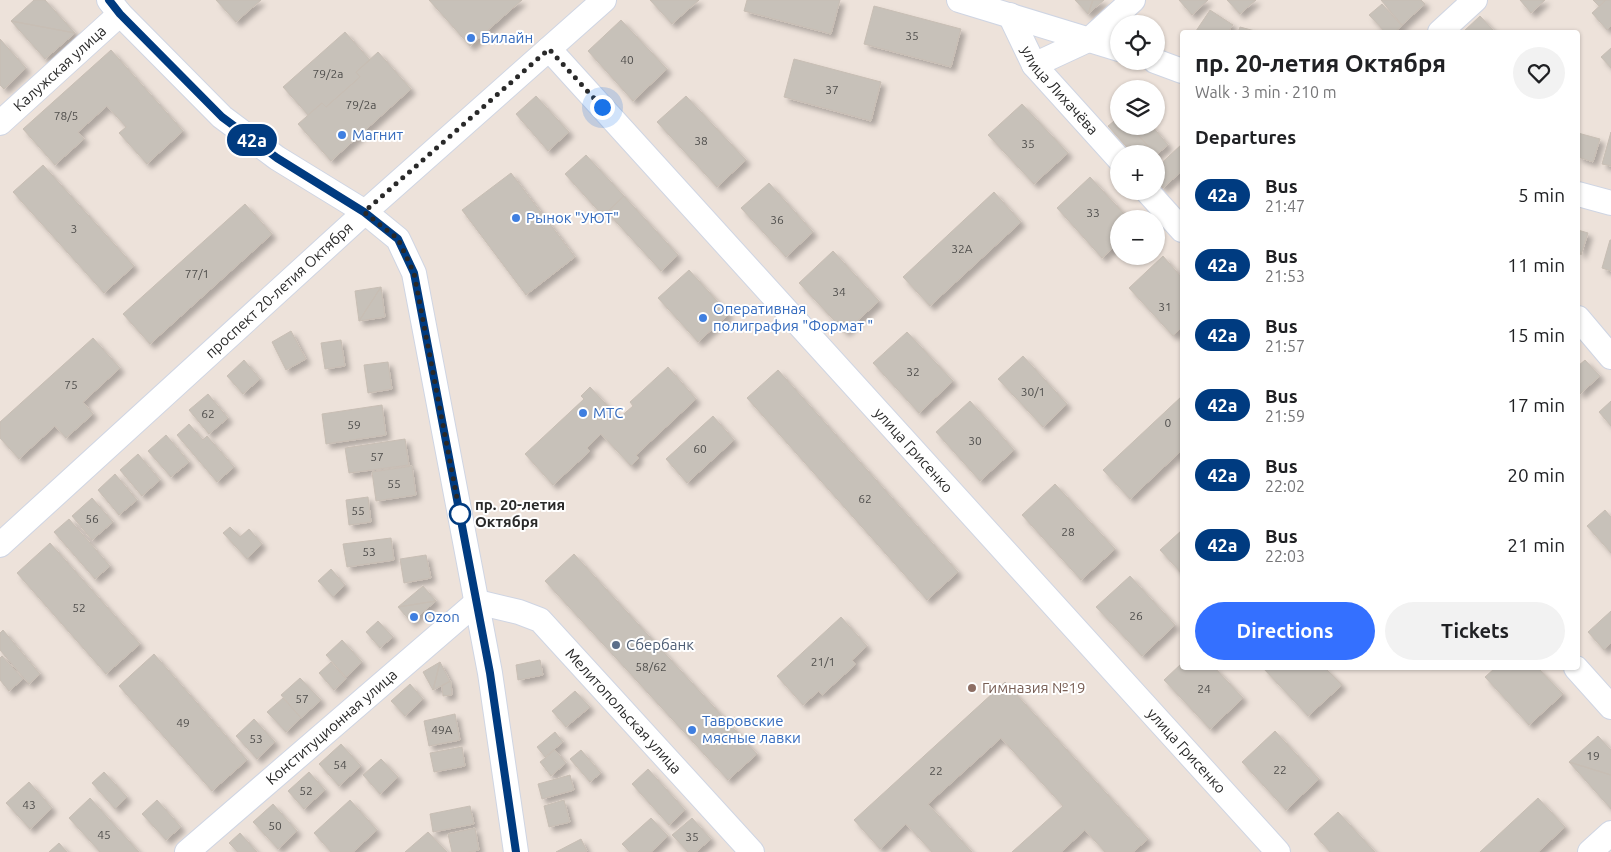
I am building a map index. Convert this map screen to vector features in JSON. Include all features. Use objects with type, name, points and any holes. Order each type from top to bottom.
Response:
[{"type":"street","name":"проспект 20-летия Октября","points":[[0,545],[364,212],[604,0]]},
{"type":"street","points":[[959,0],[1110,46]]},
{"type":"street","points":[[1034,65],[1090,39],[1133,0]]},
{"type":"street","points":[[1442,30],[1475,0]]},
{"type":"street","points":[[114,7],[222,117],[277,158],[364,212],[398,239],[414,273],[477,602],[490,673],[513,850]]},
{"type":"street","name":"Калужская улица","points":[[0,123],[114,7]]},
{"type":"street","name":"улица Лихачёва","points":[[1010,15],[1034,65],[1110,150]]},
{"type":"street","name":"улица Грисенко","points":[[549,49],[1278,852]]},
{"type":"street","points":[[1165,64],[1180,69]]},
{"type":"street","points":[[1580,195],[1611,203]]},
{"type":"street","points":[[1155,200],[1180,228]]},
{"type":"street","points":[[1580,320],[1611,357]]},
{"type":"street","name":"Конституционная улица","points":[[187,852],[477,602]]},
{"type":"street","name":"Мелитопольская улица","points":[[477,602],[519,612],[540,620],[752,852]]},
{"type":"street","points":[[1578,670],[1611,707]]},
{"type":"street","points":[[1590,852],[1611,833]]},
{"type":"building","points":[[34,0],[45,0],[75,33],[11,21]]},
{"type":"building","points":[[216,0],[261,0],[236,22]]},
{"type":"building","points":[[429,0],[522,0],[470,46]]},
{"type":"building","points":[[650,0],[699,0],[672,24]]},
{"type":"building","points":[[747,0],[840,0],[831,34],[744,11]]},
{"type":"building","points":[[1075,0],[1093,0],[1088,14]]},
{"type":"building","points":[[1093,0],[1104,0],[1088,14]]},
{"type":"building","points":[[1179,0],[1208,0],[1192,15]]},
{"type":"building","points":[[1227,0],[1256,0],[1240,14]]},
{"type":"building","points":[[1381,0],[1421,0],[1425,4],[1402,25]]},
{"type":"building","points":[[1520,0],[1545,0],[1531,13]]},
{"type":"building","points":[[1593,0],[1606,0],[1599,6]]},
{"type":"building","points":[[1606,0],[1611,0],[1611,26],[1607,30],[1592,13]]},
{"type":"building","points":[[1382,4],[1402,26],[1397,30],[1383,30],[1369,15]]},
{"type":"building","points":[[874,6],[961,29],[951,67],[864,44]]},
{"type":"building","points":[[1210,10],[1233,25],[1229,30],[1197,30]]},
{"type":"building","points":[[1480,16],[1493,30],[1465,30]]},
{"type":"building","points":[[621,20],[667,69],[633,101],[588,51]]},
{"type":"building","points":[[11,21],[75,33],[45,59]]},
{"type":"building","points":[[1240,27],[1251,30],[1239,30]]},
{"type":"building","points":[[345,32],[370,60],[356,72],[360,77],[326,107],[322,103],[308,115],[283,87]]},
{"type":"building","points":[[0,39],[26,68],[4,89],[0,85]]},
{"type":"building","points":[[1611,48],[1611,68],[1601,57]]},
{"type":"building","points":[[111,50],[183,131],[147,164],[119,133],[126,127],[107,106],[78,132],[84,139],[55,165],[23,129]]},
{"type":"building","points":[[378,52],[411,89],[331,161],[298,124],[322,103],[326,107],[360,77],[356,72]]},
{"type":"building","points":[[794,59],[881,82],[871,121],[784,97]]},
{"type":"building","points":[[536,96],[569,132],[548,151],[516,114]]},
{"type":"building","points":[[686,96],[746,160],[717,187],[657,122]]},
{"type":"building","points":[[1022,104],[1068,153],[1034,184],[988,135]]},
{"type":"building","points":[[1611,132],[1611,166],[1602,164]]},
{"type":"building","points":[[1580,134],[1600,139],[1593,162],[1580,158]]},
{"type":"building","points":[[1116,135],[1138,135],[1147,145],[1125,145]]},
{"type":"building","points":[[1138,135],[1160,135],[1168,145],[1165,148],[1165,145],[1147,145]]},
{"type":"building","points":[[1180,146],[1180,173],[1165,186],[1165,160]]},
{"type":"building","points":[[586,155],[624,196],[603,216],[565,174]]},
{"type":"building","points":[[43,165],[134,266],[104,293],[13,192]]},
{"type":"building","points":[[511,173],[575,257],[526,295],[462,210]]},
{"type":"building","points":[[1090,177],[1121,210],[1110,210],[1110,250],[1102,258],[1057,208]]},
{"type":"building","points":[[769,183],[813,232],[786,257],[741,208]]},
{"type":"building","points":[[994,192],[1021,222],[930,306],[903,277]]},
{"type":"building","points":[[624,196],[678,255],[661,271],[607,212]]},
{"type":"building","points":[[245,204],[272,234],[150,344],[123,314]]},
{"type":"building","points":[[1580,231],[1588,233],[1581,255],[1580,252]]},
{"type":"building","points":[[1611,240],[1611,271],[1602,268]]},
{"type":"building","points":[[833,251],[879,301],[845,332],[799,283]]},
{"type":"building","points":[[1165,258],[1180,276],[1180,329],[1173,336],[1129,288],[1153,265],[1165,265]]},
{"type":"building","points":[[689,270],[729,314],[698,342],[658,298]]},
{"type":"building","points":[[381,287],[385,317],[359,321]]},
{"type":"building","points":[[381,287],[359,321],[355,291]]},
{"type":"building","points":[[291,331],[306,359],[286,370],[272,342]]},
{"type":"building","points":[[907,332],[953,381],[919,413],[873,363]]},
{"type":"building","points":[[93,338],[120,368],[83,402],[93,414],[66,438],[55,426],[19,459],[0,438],[0,422]]},
{"type":"building","points":[[341,340],[345,366],[325,369],[321,343]]},
{"type":"building","points":[[1023,356],[1067,404],[1043,427],[998,379]]},
{"type":"building","points":[[244,360],[260,379],[243,394],[227,376]]},
{"type":"building","points":[[1585,360],[1600,376],[1580,394],[1580,364]]},
{"type":"building","points":[[388,362],[392,389],[368,393],[364,365]]},
{"type":"building","points":[[668,367],[696,399],[636,455],[639,458],[631,466],[601,434],[587,448],[590,451],[553,485],[525,454],[584,399],[581,396],[590,387],[619,418],[633,406],[630,402]]},
{"type":"building","points":[[778,370],[958,572],[927,600],[747,398]]},
{"type":"building","points":[[208,394],[228,418],[209,434],[189,410]]},
{"type":"building","points":[[1180,398],[1180,452],[1130,499],[1103,470]]},
{"type":"building","points":[[970,401],[1014,450],[980,481],[936,432]]},
{"type":"building","points":[[1611,401],[1611,426],[1599,412]]},
{"type":"building","points":[[382,405],[386,435],[326,444],[322,414]]},
{"type":"building","points":[[713,416],[734,440],[687,483],[666,459]]},
{"type":"building","points":[[189,424],[203,440],[207,436],[234,467],[217,482],[177,435]]},
{"type":"building","points":[[166,435],[189,462],[171,477],[148,451]]},
{"type":"building","points":[[405,439],[409,465],[349,473],[345,448]]},
{"type":"building","points":[[138,454],[160,480],[142,496],[120,470]]},
{"type":"building","points":[[412,466],[416,495],[376,501],[372,472]]},
{"type":"building","points":[[115,474],[137,500],[119,515],[98,490]]},
{"type":"building","points":[[1055,484],[1115,549],[1081,580],[1022,515]]},
{"type":"building","points":[[368,497],[371,522],[349,525],[346,500]]},
{"type":"building","points":[[92,498],[113,522],[92,540],[72,516]]},
{"type":"building","points":[[1605,510],[1611,517],[1611,553],[1587,526]]},
{"type":"building","points":[[69,519],[110,566],[95,579],[54,532]]},
{"type":"building","points":[[230,527],[240,537],[249,529],[262,544],[247,559],[223,533]]},
{"type":"building","points":[[1180,532],[1180,572],[1160,550]]},
{"type":"building","points":[[391,538],[394,560],[347,567],[343,544]]},
{"type":"building","points":[[50,543],[140,644],[106,674],[17,573]]},
{"type":"building","points":[[574,554],[757,754],[728,780],[545,581]]},
{"type":"building","points":[[426,555],[431,578],[404,583],[400,559]]},
{"type":"building","points":[[331,569],[345,585],[333,597],[318,581]]},
{"type":"building","points":[[1130,576],[1175,625],[1142,656],[1096,607]]},
{"type":"building","points":[[423,586],[436,601],[398,607]]},
{"type":"building","points":[[436,601],[411,622],[398,607]]},
{"type":"building","points":[[1611,611],[1611,643],[1604,650],[1588,632]]},
{"type":"building","points":[[841,617],[867,646],[852,660],[856,664],[822,695],[819,691],[803,705],[777,676]]},
{"type":"building","points":[[378,621],[393,637],[380,648],[366,632]]},
{"type":"building","points":[[3,630],[40,674],[29,684],[0,650],[0,633]]},
{"type":"building","points":[[342,640],[362,662],[346,677],[326,655]]},
{"type":"building","points":[[154,654],[247,760],[212,791],[119,686]]},
{"type":"building","points":[[2,656],[23,679],[9,691],[0,680],[0,658]]},
{"type":"building","points":[[540,660],[543,675],[518,680],[516,665]]},
{"type":"building","points":[[331,662],[346,679],[334,690],[319,673]]},
{"type":"building","points":[[440,662],[433,690],[423,672]]},
{"type":"building","points":[[440,662],[450,681],[433,690]]},
{"type":"building","points":[[1180,665],[1180,670],[1217,670],[1243,698],[1210,729],[1164,680]]},
{"type":"building","points":[[1265,670],[1327,670],[1342,685],[1308,716]]},
{"type":"building","points":[[1493,670],[1540,670],[1563,694],[1529,725],[1485,677]]},
{"type":"building","points":[[300,678],[321,700],[301,718],[281,695]]},
{"type":"building","points":[[451,681],[452,695],[443,696],[442,686]]},
{"type":"building","points":[[1005,682],[1148,839],[1133,852],[1105,852],[1085,830],[1061,852],[1012,852],[1063,806],[1001,738],[928,804],[972,852],[932,852],[906,824],[880,849],[854,820]]},
{"type":"building","points":[[410,684],[423,699],[405,716],[391,701]]},
{"type":"building","points":[[575,691],[590,707],[566,727],[552,711]]},
{"type":"building","points":[[283,698],[301,718],[286,732],[267,712]]},
{"type":"building","points":[[455,714],[460,740],[429,746],[424,721]]},
{"type":"building","points":[[254,719],[275,742],[257,759],[236,736]]},
{"type":"building","points":[[1275,731],[1319,779],[1286,810],[1242,762]]},
{"type":"building","points":[[555,732],[563,742],[545,757],[537,747]]},
{"type":"building","points":[[1598,736],[1611,750],[1611,775],[1569,762]]},
{"type":"building","points":[[341,744],[361,766],[339,786],[319,764]]},
{"type":"building","points":[[462,747],[465,766],[434,772],[430,753]]},
{"type":"building","points":[[555,750],[566,763],[551,776],[540,762]]},
{"type":"building","points":[[581,750],[601,773],[590,782],[570,759]]},
{"type":"building","points":[[381,759],[398,777],[380,794],[363,775]]},
{"type":"building","points":[[1569,762],[1611,775],[1611,809]]},
{"type":"building","points":[[648,769],[685,810],[669,825],[632,784]]},
{"type":"building","points":[[104,772],[127,797],[115,809],[92,783]]},
{"type":"building","points":[[309,772],[325,790],[304,809],[288,791]]},
{"type":"building","points":[[570,775],[574,790],[542,799],[538,784]]},
{"type":"building","points":[[29,782],[52,808],[30,829],[6,803]]},
{"type":"building","points":[[90,798],[139,852],[100,852],[69,818]]},
{"type":"building","points":[[1538,798],[1565,827],[1538,852],[1480,852]]},
{"type":"building","points":[[157,800],[181,827],[166,840],[142,814]]},
{"type":"building","points":[[350,800],[377,830],[353,852],[331,852],[314,833]]},
{"type":"building","points":[[564,800],[570,822],[549,827],[544,806]]},
{"type":"building","points":[[273,804],[297,831],[278,849],[253,822]]},
{"type":"building","points":[[470,806],[474,824],[433,832],[430,814]]},
{"type":"building","points":[[1338,812],[1375,852],[1330,852],[1314,834]]},
{"type":"building","points":[[651,818],[668,836],[651,852],[630,852],[622,844]]},
{"type":"building","points":[[692,818],[711,839],[696,852],[688,852],[672,835]]},
{"type":"building","points":[[475,828],[479,850],[452,852],[448,834]]},
{"type":"building","points":[[428,832],[447,852],[405,852]]},
{"type":"building","points":[[240,833],[257,852],[238,852],[229,843]]},
{"type":"building","points":[[581,839],[587,851],[556,852]]},
{"type":"building","points":[[59,843],[67,852],[49,852]]},
{"type":"bus line","name":"42a","points":[[109,0],[120,14],[222,117],[277,158],[364,212],[398,239],[414,273],[490,673],[516,852]]},
{"type":"place","name":"Билайн","points":[[471,38]]},
{"type":"place","name":"Магнит","points":[[342,135]]},
{"type":"place","name":"Рынок \"УЮТ\"","points":[[516,218]]},
{"type":"place","name":"Оперативная полиграфия \"Формат \"","points":[[703,318]]},
{"type":"place","name":"МТС","points":[[583,413]]},
{"type":"place","name":"пр. 20-летия Октября","points":[[460,514]]},
{"type":"place","name":"Ozon","points":[[414,617]]},
{"type":"place","name":"Сбербанк","points":[[616,645]]},
{"type":"place","name":"Гимназия №19","points":[[972,688]]},
{"type":"place","name":"Тавровские мясные лавки","points":[[692,730]]},
{"type":"route","points":[[460,514],[414,273],[398,239],[364,212],[549,49],[602,107]]}]
